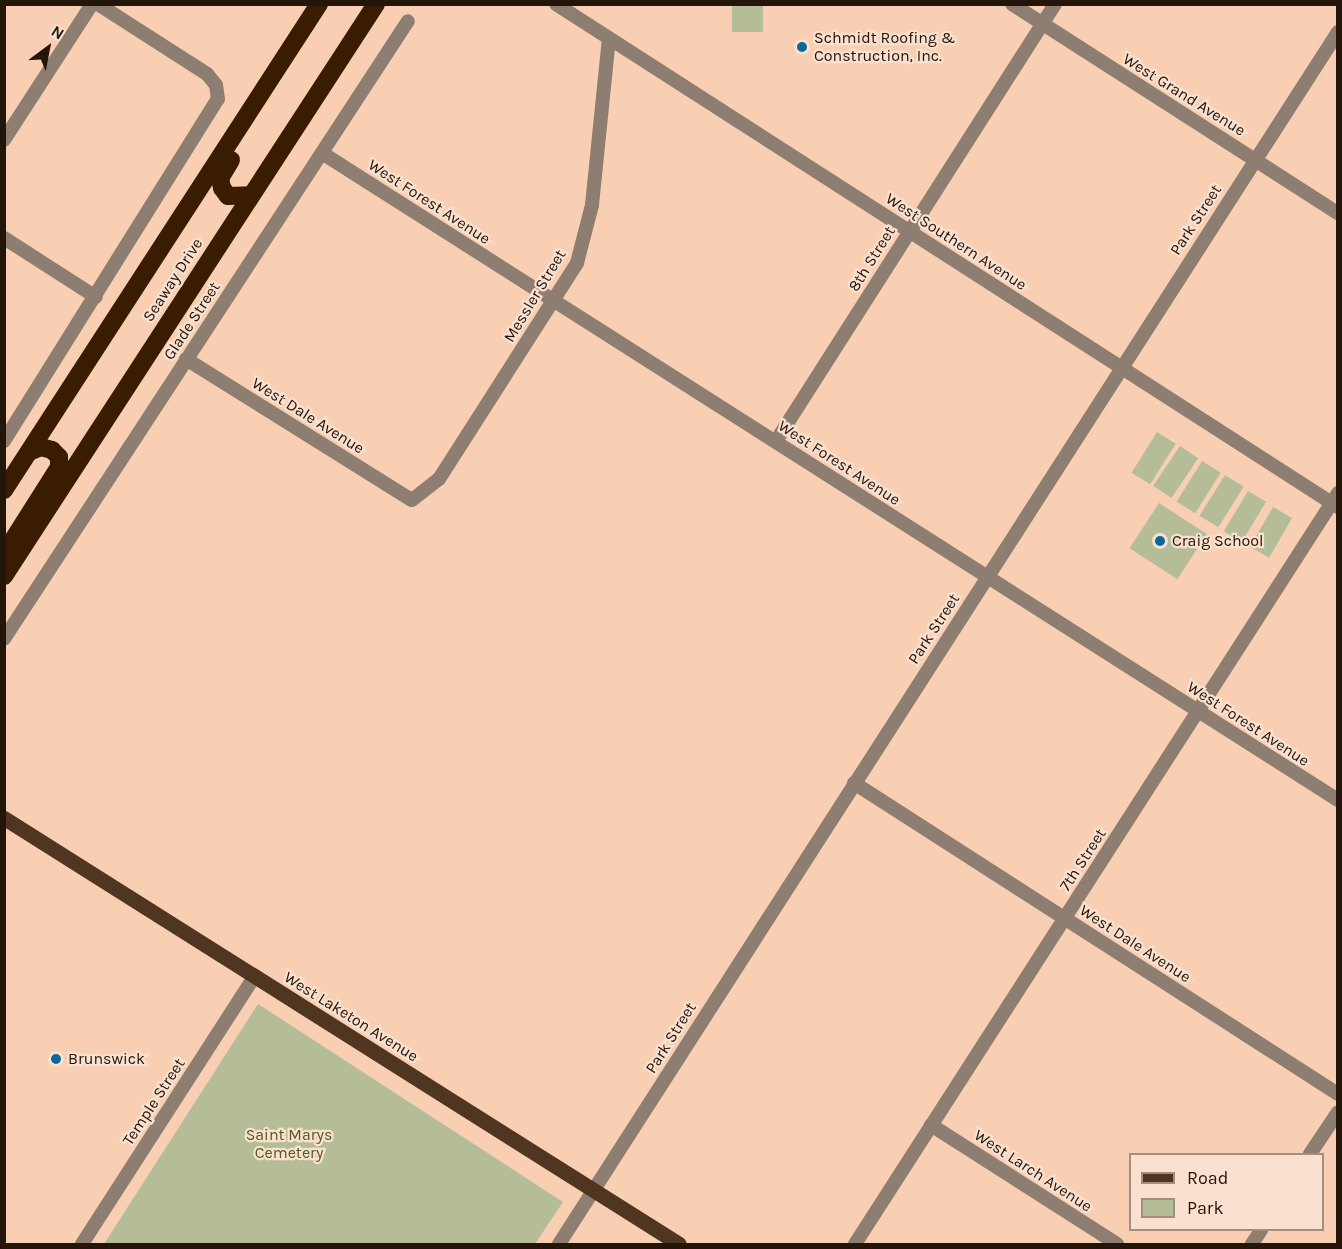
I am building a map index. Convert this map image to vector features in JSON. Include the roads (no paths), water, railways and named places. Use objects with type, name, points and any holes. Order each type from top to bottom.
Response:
[{"type":"highway","name":"Seaway Drive","points":[[4,490],[319,4]]},
{"type":"highway","points":[[251,195],[228,196],[222,188],[220,178],[331,4]]},
{"type":"highway","name":"Seaway Drive","points":[[4,576],[376,5]]},
{"type":"highway","points":[[4,554],[59,467],[59,457],[52,450],[42,447],[29,452]]},
{"type":"main road","name":"West Laketon Avenue","points":[[4,818],[679,1245]]},
{"type":"street","points":[[4,140],[92,4]]},
{"type":"street","points":[[4,441],[215,106],[218,92],[207,74],[98,4]]},
{"type":"street","name":"West Southern Avenue","points":[[556,4],[1121,367],[1335,501]]},
{"type":"street","name":"West Grand Avenue","points":[[1012,4],[1338,213]]},
{"type":"street","name":"8th Street","points":[[776,441],[1055,4]]},
{"type":"street","name":"Glade Street","points":[[4,639],[408,21]]},
{"type":"street","name":"Park Street","points":[[559,1245],[1338,32]]},
{"type":"street","name":"Messler Street","points":[[412,500],[439,479],[577,263],[592,205],[609,39]]},
{"type":"street","name":"West Forest Avenue","points":[[322,153],[776,441],[986,579],[1338,800]]},
{"type":"street","points":[[4,238],[96,297]]},
{"type":"street","name":"West Dale Avenue","points":[[186,359],[412,500]]},
{"type":"street","name":"7th Street","points":[[855,1245],[1335,501]]},
{"type":"street","name":"West Dale Avenue","points":[[854,783],[1338,1094]]},
{"type":"street","name":"Temple Street","points":[[82,1245],[254,977]]},
{"type":"street","points":[[1311,1153],[1338,1112]]},
{"type":"street","name":"West Larch Avenue","points":[[931,1125],[1117,1245]]},
{"type":"street","points":[[1252,1245],[1260,1231]]},
{"type":"place","name":"Schmidt Roofing & Construction, Inc.","points":[[802,47]]},
{"type":"place","name":"Craig School","points":[[1160,541]]},
{"type":"place","name":"Brunswick","points":[[56,1059]]},
{"type":"park label","name":"Saint Marys Cemetery","points":[[289,1144]]}]
